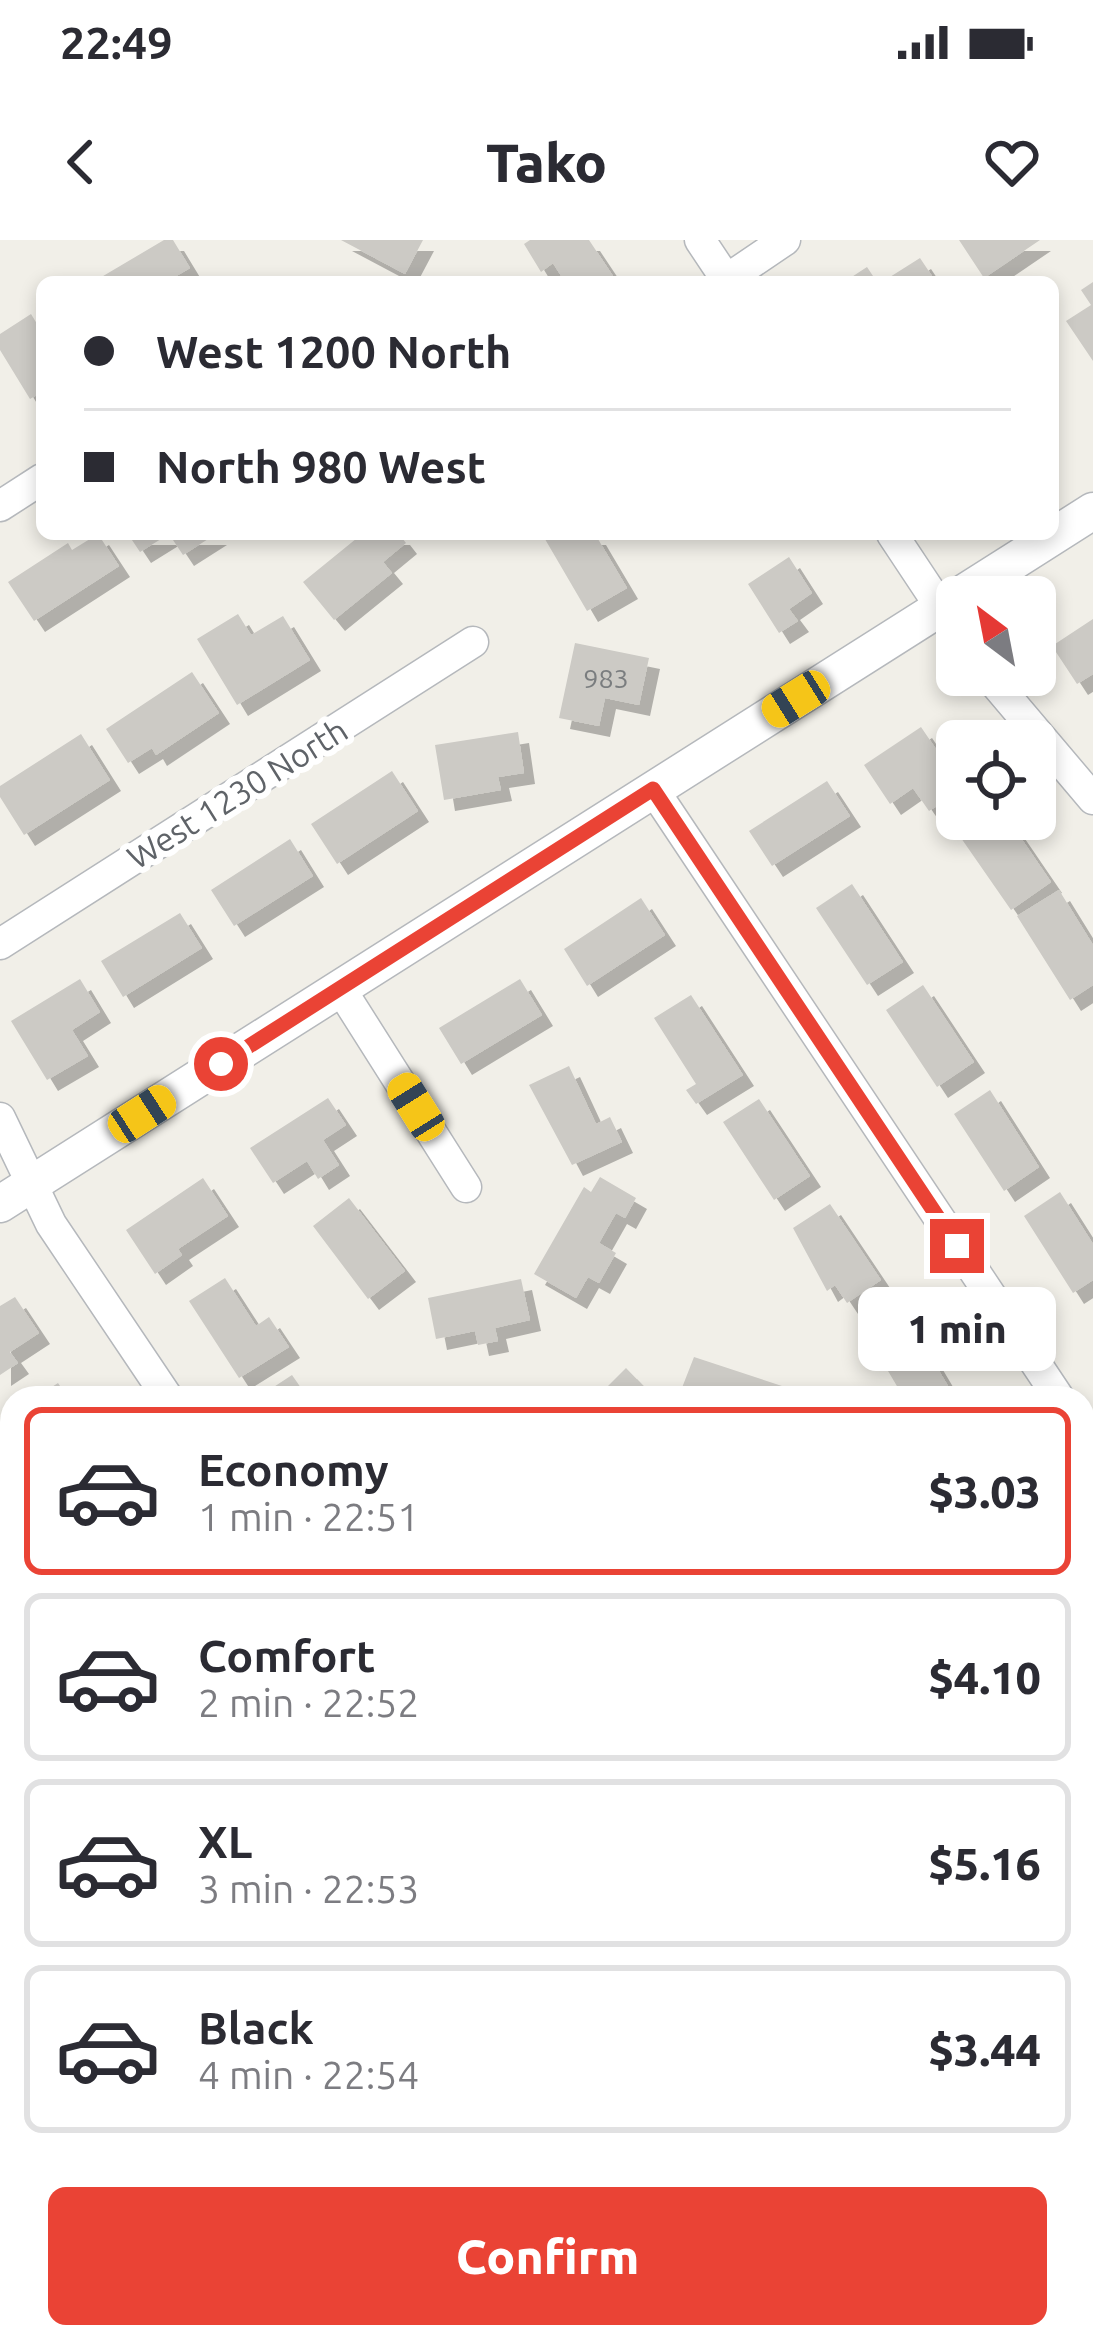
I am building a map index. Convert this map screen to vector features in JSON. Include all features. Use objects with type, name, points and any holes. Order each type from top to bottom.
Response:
[{"type":"street","points":[[700,240],[724,276]]},
{"type":"street","points":[[734,276],[785,240]]},
{"type":"street","points":[[0,506],[36,483]]},
{"type":"street","points":[[1059,537],[1093,511]]},
{"type":"street","points":[[896,540],[936,602]]},
{"type":"street","points":[[1007,576],[1054,540]]},
{"type":"street","points":[[15,1194],[653,789],[936,627]]},
{"type":"street","name":"West 1230 North","points":[[0,944],[473,643]]},
{"type":"street","points":[[1007,696],[1073,769],[1093,800]]},
{"type":"street","points":[[653,789],[1050,1386]]},
{"type":"street","points":[[340,988],[466,1186]]},
{"type":"street","points":[[0,1118],[15,1194],[51,1224],[160,1386]]},
{"type":"building","points":[[164,240],[173,240],[190,268],[176,276],[103,276]]},
{"type":"building","points":[[341,240],[423,240],[405,274]]},
{"type":"building","points":[[530,240],[589,240],[613,276],[561,276],[553,263],[541,272],[524,244]]},
{"type":"building","points":[[959,240],[1040,240],[987,276]]},
{"type":"building","points":[[920,258],[932,276],[892,276]]},
{"type":"building","points":[[1093,282],[1093,361],[1066,321],[1091,305],[1081,290]]},
{"type":"building","points":[[31,314],[36,322],[36,396],[30,399],[0,350],[0,334]]},
{"type":"building","points":[[88,540],[102,540],[119,566],[34,621],[8,582],[68,543],[72,550]]},
{"type":"building","points":[[132,540],[159,540],[140,552]]},
{"type":"building","points":[[173,540],[207,540],[183,555]]},
{"type":"building","points":[[355,540],[406,543],[383,562],[392,573],[334,620],[303,582]]},
{"type":"building","points":[[546,540],[599,540],[627,588],[587,611]]},
{"type":"building","points":[[789,557],[812,593],[789,609],[798,621],[779,633],[748,584]]},
{"type":"building","points":[[238,614],[251,635],[283,616],[310,660],[237,705],[197,639]]},
{"type":"building","points":[[1093,619],[1093,674],[1077,684],[1056,652],[1056,643]]},
{"type":"building","points":[[575,643],[649,658],[639,705],[605,698],[599,726],[559,718]]},
{"type":"building","points":[[192,672],[219,713],[156,755],[152,748],[128,763],[106,729]]},
{"type":"building","points":[[921,727],[936,749],[936,806],[929,811],[913,788],[890,804],[864,765]]},
{"type":"building","points":[[518,732],[524,773],[498,777],[501,790],[444,800],[435,745]]},
{"type":"building","points":[[81,734],[110,780],[24,835],[0,797],[0,786]]},
{"type":"building","points":[[392,771],[418,811],[337,864],[311,824]]},
{"type":"building","points":[[827,781],[850,816],[772,866],[749,831]]},
{"type":"building","points":[[290,839],[313,876],[234,926],[211,890]]},
{"type":"building","points":[[962,840],[1022,840],[1051,882],[1011,910]]},
{"type":"building","points":[[852,884],[903,962],[867,985],[816,908]]},
{"type":"building","points":[[1059,890],[1093,945],[1093,985],[1070,1000],[1017,916]]},
{"type":"building","points":[[641,898],[665,935],[587,986],[564,949]]},
{"type":"building","points":[[180,913],[202,948],[123,997],[101,961]]},
{"type":"building","points":[[80,979],[100,1012],[72,1030],[88,1056],[47,1080],[11,1021]]},
{"type":"building","points":[[520,979],[542,1015],[461,1064],[439,1028]]},
{"type":"building","points":[[923,985],[974,1062],[937,1087],[886,1010]]},
{"type":"building","points":[[691,995],[743,1075],[696,1104],[686,1090],[696,1084],[654,1018]]},
{"type":"building","points":[[569,1066],[596,1124],[610,1117],[622,1142],[572,1165],[529,1085]]},
{"type":"building","points":[[990,1090],[1039,1167],[1004,1191],[954,1114]]},
{"type":"building","points":[[328,1098],[346,1125],[323,1140],[339,1165],[318,1179],[307,1161],[273,1183],[250,1148]]},
{"type":"building","points":[[759,1099],[810,1176],[774,1200],[723,1122]]},
{"type":"building","points":[[600,1177],[636,1198],[625,1218],[616,1213],[599,1243],[616,1253],[599,1283],[588,1277],[576,1298],[534,1274],[584,1187],[591,1192]]},
{"type":"building","points":[[203,1178],[228,1216],[178,1249],[182,1255],[155,1274],[126,1230]]},
{"type":"building","points":[[1060,1192],[1093,1244],[1093,1280],[1073,1293],[1024,1216]]},
{"type":"building","points":[[349,1198],[405,1271],[368,1299],[313,1226]]},
{"type":"building","points":[[830,1204],[881,1280],[847,1303],[835,1285],[827,1291],[793,1228]]},
{"type":"building","points":[[225,1278],[256,1326],[269,1317],[289,1347],[239,1378],[189,1301]]},
{"type":"building","points":[[521,1279],[530,1320],[495,1328],[498,1341],[478,1345],[475,1331],[436,1339],[428,1298]]},
{"type":"building","points":[[15,1297],[39,1333],[10,1352],[18,1363],[0,1375],[0,1306]]},
{"type":"building","points":[[900,1305],[948,1386],[897,1386],[862,1327]]},
{"type":"building","points":[[694,1357],[782,1386],[683,1386]]},
{"type":"building","points":[[626,1368],[643,1386],[608,1386]]},
{"type":"building","points":[[292,1375],[300,1386],[275,1386]]},
{"type":"route","points":[[221,1064],[653,789],[957,1246]]}]
